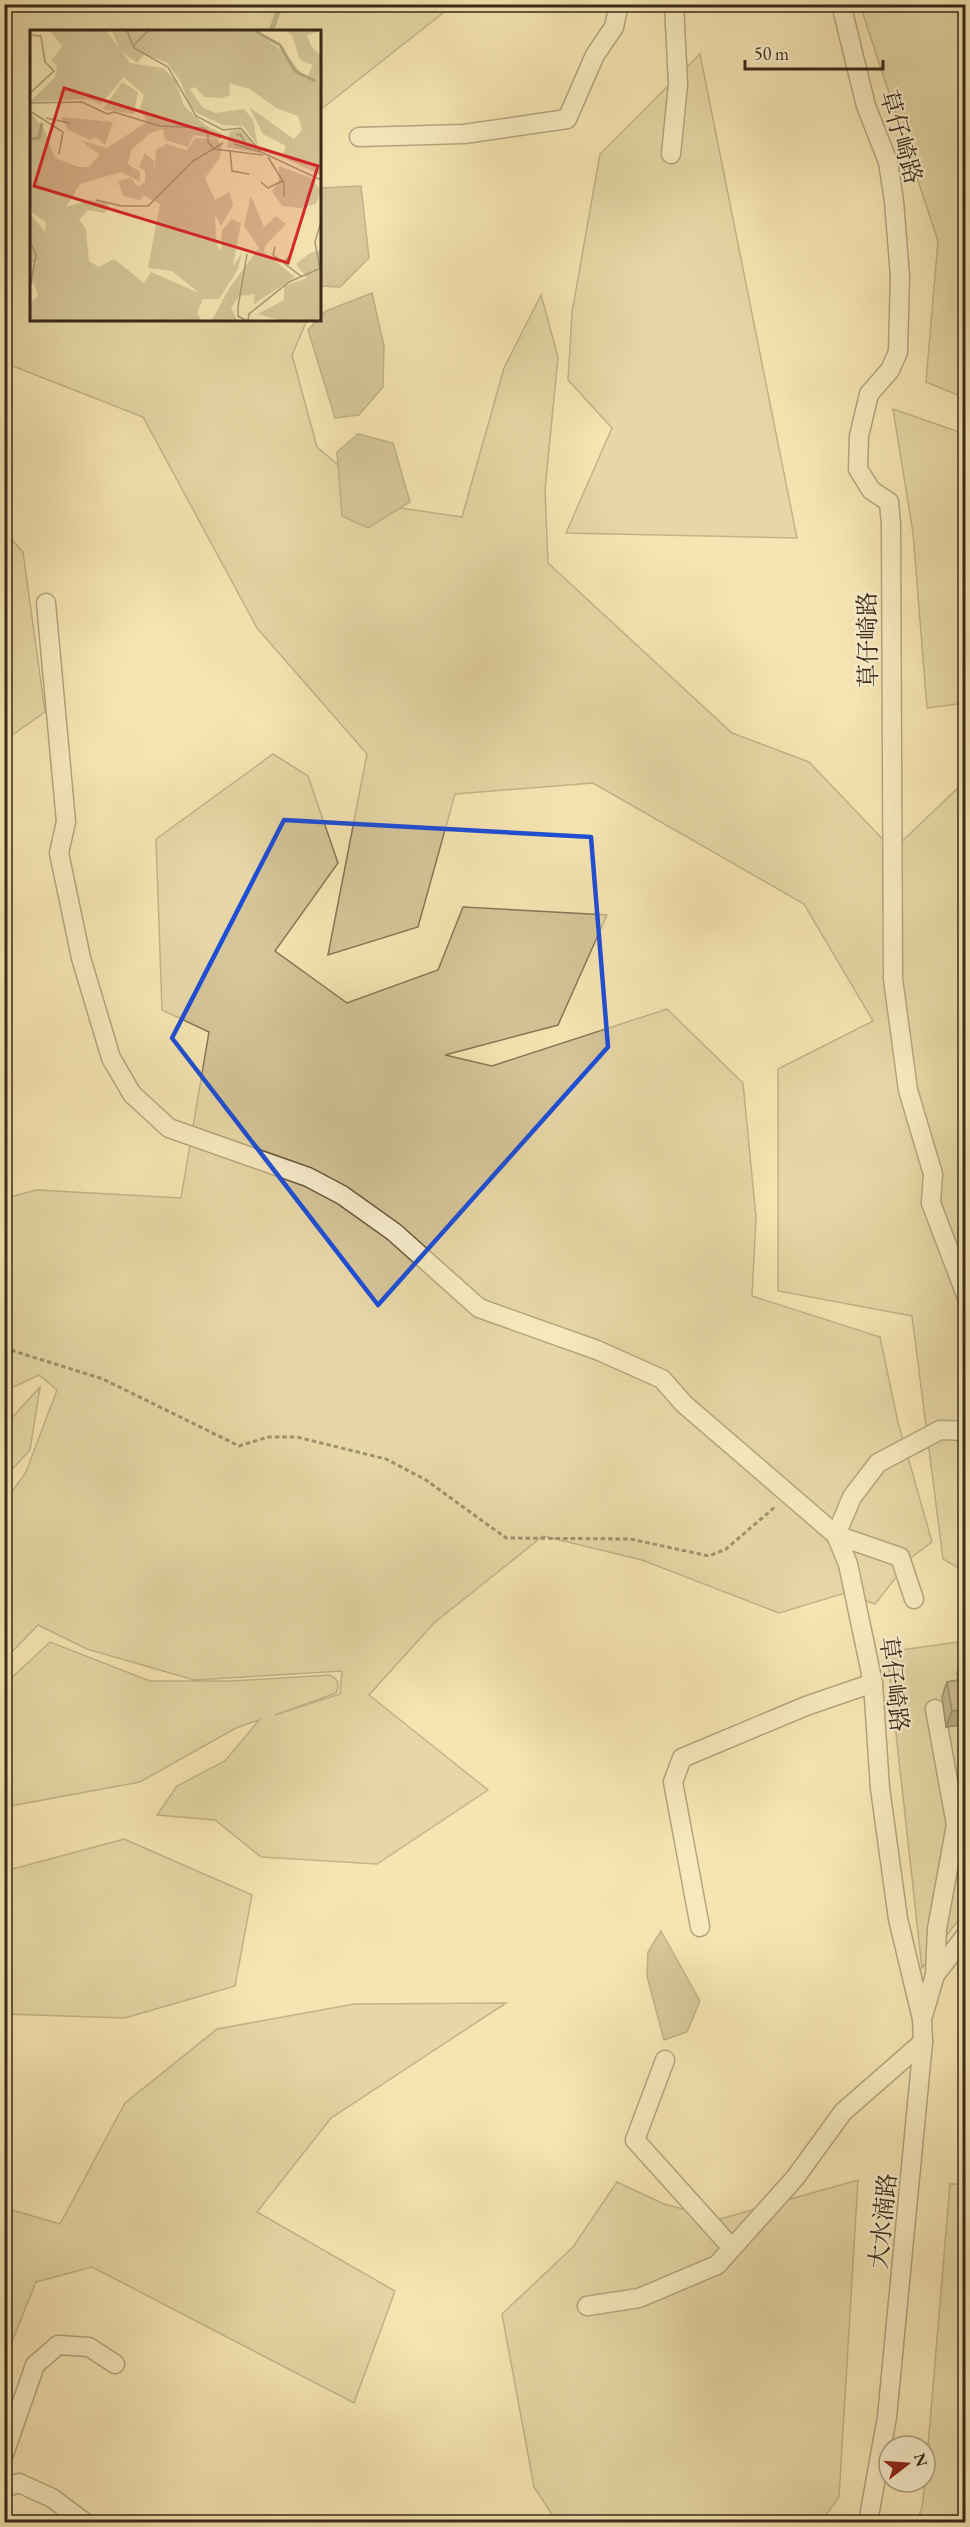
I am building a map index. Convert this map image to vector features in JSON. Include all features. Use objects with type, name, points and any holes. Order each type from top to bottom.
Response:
[{"type":"street","points":[[359,137],[464,134],[567,119],[595,55],[614,27],[619,4]]},
{"type":"street","points":[[672,154],[678,84],[674,4]]},
{"type":"street","name":"草仔崎路","points":[[841,4],[866,106],[888,162],[900,276],[898,352],[890,370],[869,394],[860,436],[858,469],[871,490],[889,502],[893,702],[893,979],[908,1090],[933,1174],[931,1203],[966,1295]]},
{"type":"street","points":[[46,603],[66,822],[59,853],[81,958],[111,1058],[132,1094],[169,1128],[308,1177],[342,1195],[394,1232],[479,1308],[597,1350],[662,1379],[684,1404],[836,1535],[900,1557],[914,1599]]},
{"type":"street","points":[[836,1535],[852,1497],[878,1463],[940,1430],[966,1431]]},
{"type":"street","name":"草仔崎路","points":[[836,1535],[848,1564],[873,1683],[880,1788],[898,1919],[922,2019]]},
{"type":"street","points":[[700,1927],[673,1782],[682,1758],[806,1706],[873,1683]]},
{"type":"street","points":[[934,1975],[937,1929],[961,1820],[935,1709]]},
{"type":"street","name":"大水湳路","points":[[868,2523],[887,2417],[923,2042],[922,2019],[934,1975],[966,1935]]},
{"type":"street","points":[[587,2306],[639,2298],[717,2265],[795,2178],[843,2112],[923,2042]]},
{"type":"street","points":[[665,2060],[635,2140],[732,2248]]},
{"type":"street","points":[[4,2454],[35,2366],[58,2344],[89,2347],[115,2364]]},
{"type":"street","points":[[4,2488],[19,2484],[51,2498],[84,2523]]},
{"type":"path","points":[[4,1348],[103,1379],[239,1446],[268,1437],[297,1437],[387,1459],[426,1480],[506,1538],[630,1539],[709,1556],[726,1549],[790,1494]]},
{"type":"highlighted area","points":[[284,820],[591,837],[608,1047],[378,1305],[172,1038]]},
{"type":"shaded area","points":[[4,5],[453,5],[321,109],[321,30],[30,30],[30,321],[307,321],[292,355],[317,447],[387,506],[462,517],[504,368],[541,295],[558,357],[545,490],[548,563],[732,733],[809,762],[893,850],[965,781],[965,1572],[943,1559],[912,1316],[778,1291],[778,1069],[873,1021],[804,904],[593,783],[455,794],[418,927],[328,955],[367,754],[257,628],[143,417],[5,363]]},
{"type":"shaded area","points":[[860,5],[965,5],[965,398],[926,382],[938,241]]},
{"type":"shaded area","points":[[700,54],[797,538],[566,533],[612,428],[568,380],[572,312],[600,154]]},
{"type":"shaded area","points":[[361,186],[369,258],[340,287],[321,286],[321,188]]},
{"type":"shaded area","points":[[372,293],[384,346],[383,387],[359,415],[335,418],[308,330],[317,321],[321,321],[321,316],[326,311]]},
{"type":"shaded area","points":[[893,409],[965,434],[965,703],[927,708],[913,533]]},
{"type":"shaded area","points":[[358,434],[393,443],[410,502],[368,528],[342,516],[337,452]]},
{"type":"shaded area","points":[[4,531],[23,552],[45,712],[5,740]]},
{"type":"shaded area","points":[[273,754],[308,776],[338,863],[275,951],[347,1003],[438,970],[463,907],[607,915],[558,1025],[445,1055],[492,1066],[667,1009],[743,1083],[756,1218],[752,1296],[880,1337],[898,1422],[932,1542],[912,1557],[875,1604],[845,1593],[779,1613],[642,1560],[543,1536],[434,1623],[369,1695],[488,1790],[377,1864],[261,1857],[215,1820],[157,1815],[177,1786],[225,1761],[259,1720],[236,1728],[140,1782],[5,1807],[5,1684],[50,1642],[150,1681],[232,1681],[330,1675],[335,1678],[338,1684],[336,1693],[275,1715],[340,1694],[342,1671],[194,1680],[87,1649],[38,1625],[5,1659],[5,1502],[26,1472],[57,1390],[39,1375],[5,1391],[5,1198],[37,1190],[181,1198],[209,1032],[162,1010],[156,839]]},
{"type":"shaded area","points":[[40,1387],[30,1450],[5,1477],[5,1425]]},
{"type":"shaded area","points":[[965,1641],[965,1911],[922,1968],[887,1652]]},
{"type":"shaded area","points":[[124,1839],[252,1895],[235,1986],[125,2018],[5,2014],[5,1871]]},
{"type":"shaded area","points":[[661,1931],[700,2001],[687,2032],[664,2040],[647,1976],[648,1952]]},
{"type":"shaded area","points":[[506,2003],[331,2118],[257,2212],[395,2291],[354,2403],[92,2267],[36,2282],[5,2359],[5,2208],[60,2224],[125,2103],[217,2029],[354,2004]]},
{"type":"shaded area","points":[[858,2180],[839,2497],[821,2522],[557,2522],[534,2487],[502,2314],[573,2247],[617,2182],[664,2204],[720,2219]]},
{"type":"shaded area","points":[[950,2184],[966,2184],[965,2522],[917,2522],[924,2494],[937,2494],[937,2434],[929,2434]]},
{"type":"building","points":[[966,1657],[966,1676],[963,1658]]},
{"type":"building","points":[[966,1679],[966,1709],[952,1711],[947,1682]]},
{"type":"waterway","points":[[271,30],[281,4]]}]
